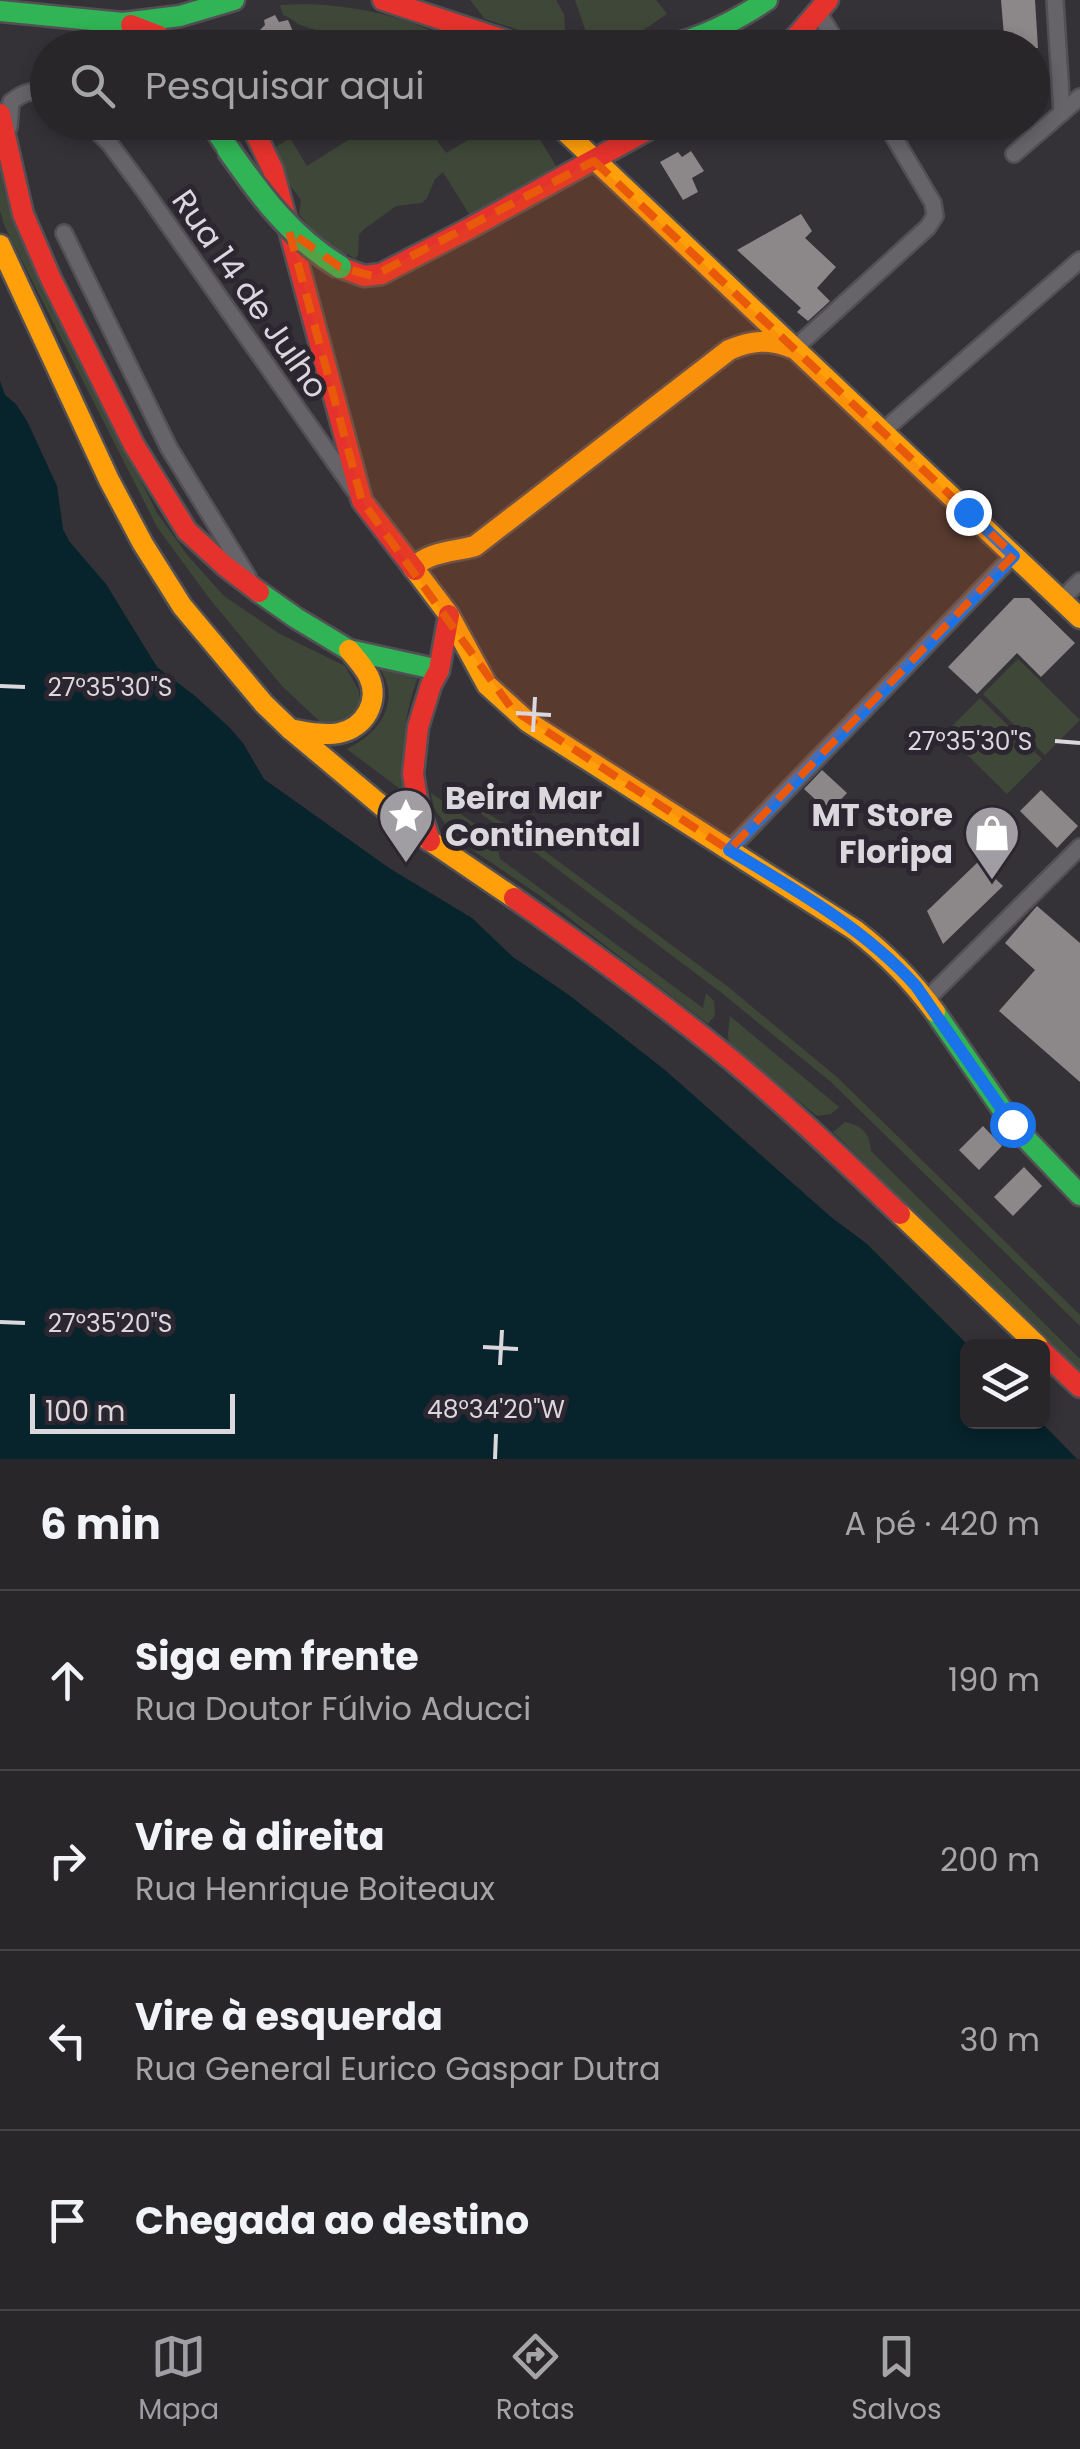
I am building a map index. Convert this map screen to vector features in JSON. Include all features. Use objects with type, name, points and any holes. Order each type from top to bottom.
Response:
[{"type":"main road","points":[[0,11],[119,23],[189,13],[234,0]]},
{"type":"main road","points":[[383,0],[459,30]]},
{"type":"main road","points":[[717,30],[767,0]]},
{"type":"main road","points":[[800,30],[823,6]]},
{"type":"main road","points":[[171,30],[189,13]]},
{"type":"main road","points":[[119,23],[135,30]]},
{"type":"main road","points":[[0,114],[23,214],[51,279],[134,445],[187,531],[255,589],[349,650],[439,670]]},
{"type":"main road","points":[[222,140],[286,228],[314,252],[340,268],[364,276],[381,274],[630,140]]},
{"type":"main road","points":[[260,140],[273,170],[362,501],[449,615],[488,685],[528,722],[855,930],[901,969],[1012,1124],[1080,1196]]},
{"type":"main road","points":[[575,140],[598,159]]},
{"type":"main road","points":[[582,140],[631,196],[1080,618]]},
{"type":"main road","points":[[626,142],[631,196]]},
{"type":"main road","points":[[0,245],[142,544],[182,606],[264,704],[364,793],[575,940],[718,1049],[811,1129],[1030,1339]]},
{"type":"main road","points":[[414,568],[427,555],[475,546],[729,350],[767,340],[794,349]]},
{"type":"main road","points":[[430,841],[416,799],[413,774],[418,727],[430,684],[439,670],[449,615]]},
{"type":"main road","points":[[290,729],[350,732],[369,714],[373,697],[369,677],[349,650]]},
{"type":"main road","points":[[1050,1358],[1080,1387]]},
{"type":"street","points":[[1055,0],[1062,113]]},
{"type":"street","points":[[823,6],[833,30]]},
{"type":"street","points":[[7,150],[11,102],[30,92]]},
{"type":"street","points":[[1050,123],[1080,97]]},
{"type":"street","name":"Rua 14 de Julho","points":[[106,140],[362,501]]},
{"type":"street","points":[[794,349],[928,227],[935,216],[933,203],[896,140]]},
{"type":"street","points":[[1014,154],[1030,140]]},
{"type":"street","points":[[64,233],[170,448],[255,589]]},
{"type":"street","points":[[882,432],[1080,260]]},
{"type":"street","points":[[51,279],[84,275]]},
{"type":"street","points":[[729,850],[1014,556]]},
{"type":"street","points":[[1061,600],[1080,581]]},
{"type":"street","points":[[926,1000],[1080,847]]},
{"type":"highlighted area","points":[[594,161],[1014,555],[729,850],[512,709],[362,501],[289,231],[340,267],[373,276]]},
{"type":"green space","points":[[470,0],[556,0],[564,14],[565,30],[519,30],[485,19]]},
{"type":"green space","points":[[575,0],[656,0],[667,14],[643,30],[585,30]]},
{"type":"green space","points":[[280,5],[343,7],[378,13],[428,30],[317,30],[283,15]]},
{"type":"green space","points":[[291,140],[307,166],[348,140],[437,140],[446,153],[468,140],[540,140],[556,166],[471,217],[443,172],[422,203],[396,206],[363,230],[355,259],[333,248],[299,214],[301,200],[284,177],[276,147]]},
{"type":"green space","points":[[0,161],[14,224],[157,513],[224,596],[280,634],[345,666],[359,691],[361,716],[329,730],[282,686],[209,598],[157,527],[5,227],[0,211]]},
{"type":"green space","points":[[1018,659],[1080,720],[1045,755],[983,694]]},
{"type":"green space","points":[[378,666],[418,677],[405,736],[411,797],[347,749],[369,734],[384,715],[388,691]]},
{"type":"green space","points":[[980,698],[1042,759],[1007,794],[945,733]]},
{"type":"green space","points":[[448,790],[520,833],[727,986],[838,1078],[1080,1315],[1080,1326],[831,1082],[723,994]]},
{"type":"green space","points":[[431,793],[496,839],[500,859],[703,1008],[706,993],[714,1001],[715,1015],[708,1024],[542,897],[474,851],[449,829],[434,808]]},
{"type":"green space","points":[[730,1016],[839,1107],[831,1114],[817,1116],[729,1044]]},
{"type":"green space","points":[[845,1122],[864,1131],[871,1151],[1080,1359],[1080,1374],[1050,1345],[1050,1339],[1044,1339],[833,1132]]},
{"type":"water","points":[[0,381],[5,395],[27,421],[57,486],[63,529],[69,541],[106,584],[157,667],[229,727],[264,779],[389,868],[472,918],[513,957],[665,1070],[831,1217],[867,1244],[962,1339],[960,1429],[1048,1429],[1077,1459],[0,1459]]},
{"type":"building","points":[[1001,0],[1035,0],[1037,30],[1004,30]]},
{"type":"building","points":[[275,15],[279,22],[288,20],[292,30],[260,30],[264,20]]},
{"type":"building","points":[[691,151],[704,171],[692,178],[698,192],[683,200],[660,162],[678,152],[682,157]]},
{"type":"building","points":[[801,214],[812,231],[805,238],[836,267],[817,288],[830,301],[808,321],[797,312],[801,308],[737,250]]},
{"type":"building","points":[[1014,598],[1029,598],[1075,643],[1041,677],[1017,653],[977,694],[948,667]]},
{"type":"building","points":[[822,770],[847,793],[829,812],[804,789]]},
{"type":"building","points":[[1041,790],[1078,826],[1057,848],[1020,811]]},
{"type":"building","points":[[978,862],[1003,886],[943,944],[927,911]]},
{"type":"building","points":[[1037,906],[1080,943],[1080,1082],[999,1011],[1035,970],[1005,943]]},
{"type":"building","points":[[983,1126],[1002,1146],[979,1170],[959,1150]]},
{"type":"building","points":[[1024,1167],[1042,1186],[1013,1216],[994,1197]]},
{"type":"traffic: fast","points":[[123,23],[180,16],[234,0]]},
{"type":"traffic: fast","points":[[715,30],[767,0]]},
{"type":"traffic: fast","points":[[0,11],[123,23]]},
{"type":"traffic: fast","points":[[222,140],[228,149]]},
{"type":"traffic: fast","points":[[228,149],[291,229],[340,267]]},
{"type":"traffic: fast","points":[[259,592],[349,650],[439,670]]},
{"type":"traffic: fast","points":[[935,1012],[1013,1125],[1080,1195]]},
{"type":"traffic: slow","points":[[574,140],[1080,618]]},
{"type":"traffic: slow","points":[[0,245],[109,480],[182,606],[264,704],[290,729],[395,817],[514,898]]},
{"type":"traffic: slow","points":[[413,568],[434,555],[475,546],[729,350],[761,342],[792,348]]},
{"type":"traffic: slow","points":[[415,570],[449,615],[487,685],[528,722],[855,930],[898,968],[935,1012]]},
{"type":"traffic: slow","points":[[290,729],[333,734],[348,730],[363,719],[371,704],[372,686],[349,650]]},
{"type":"traffic: slow","points":[[900,1214],[1031,1339]]},
{"type":"traffic: jam","points":[[383,0],[474,30]]},
{"type":"traffic: jam","points":[[802,30],[828,0]]},
{"type":"traffic: jam","points":[[131,25],[144,30]]},
{"type":"traffic: jam","points":[[0,114],[23,214],[134,445],[187,531],[259,592]]},
{"type":"traffic: jam","points":[[259,140],[273,170],[362,501],[415,570]]},
{"type":"traffic: jam","points":[[340,267],[364,276],[381,274],[629,140]]},
{"type":"traffic: jam","points":[[430,841],[413,774],[418,727],[439,670],[449,615]]},
{"type":"traffic: jam","points":[[514,898],[718,1049],[900,1214]]},
{"type":"traffic: jam","points":[[1050,1359],[1080,1387]]},
{"type":"place","name":"Beira Mar Continental","points":[[406,865]]},
{"type":"place","name":"MT Store Floripa","points":[[992,882]]},
{"type":"route","points":[[968,512],[1014,556],[729,850],[855,930],[901,969],[1012,1124]]}]
